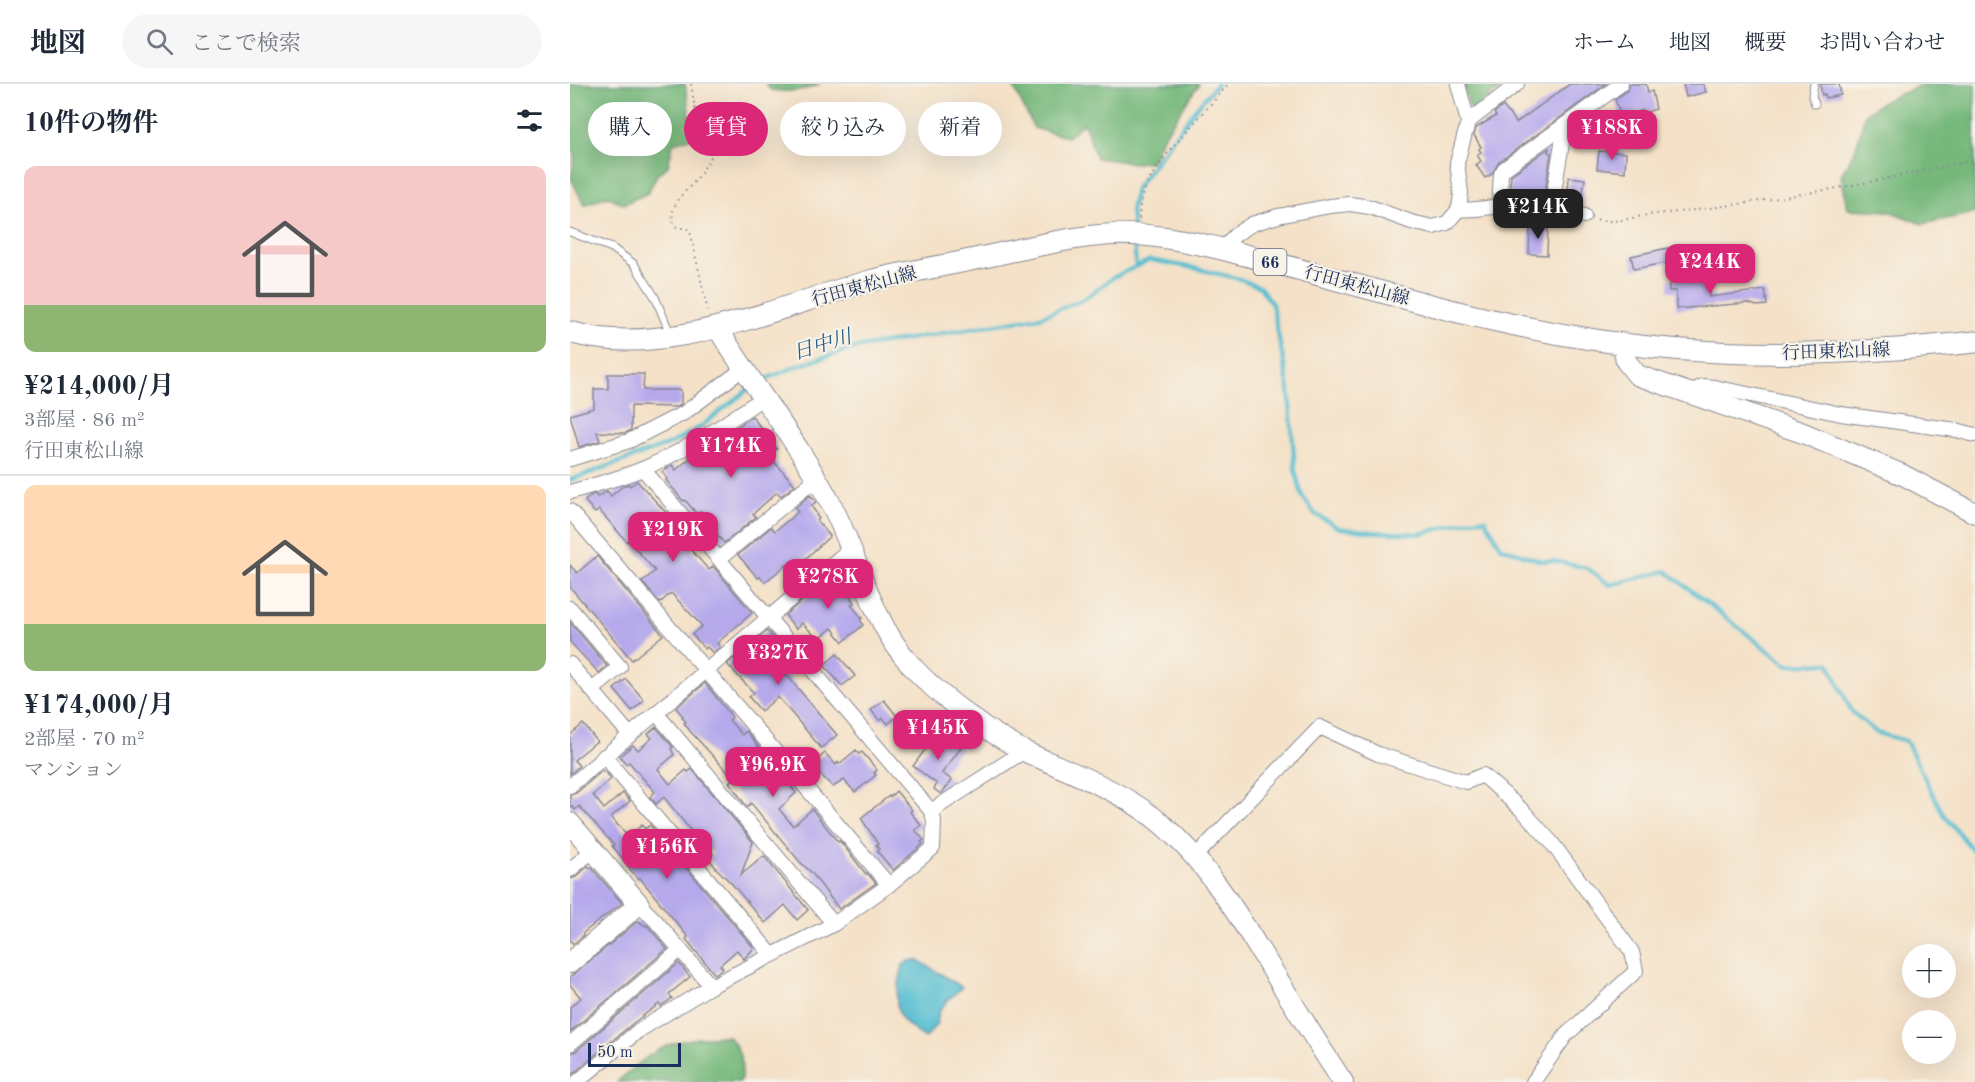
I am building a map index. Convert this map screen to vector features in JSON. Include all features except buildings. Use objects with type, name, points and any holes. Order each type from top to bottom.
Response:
[{"type":"main road","name":"行田東松山線","points":[[570,332],[624,341],[671,336],[715,328],[871,281],[1071,239],[1105,235],[1138,235],[1222,249],[1503,323],[1578,338],[1623,344],[1697,351],[1830,354],[1975,342]]},
{"type":"street","points":[[1222,249],[1236,234],[1252,224],[1322,207],[1350,204],[1370,207],[1411,222],[1433,227],[1447,224],[1459,209],[1461,193],[1457,163],[1468,122],[1458,84]]},
{"type":"street","points":[[1468,122],[1517,84]]},
{"type":"street","points":[[1499,206],[1504,170],[1621,84]]},
{"type":"street","points":[[1551,210],[1565,125]]},
{"type":"street","points":[[1459,209],[1471,211],[1499,206],[1526,206],[1584,216]]},
{"type":"street","points":[[715,328],[817,478],[851,548],[884,628],[910,664],[962,710],[988,729],[1024,751],[1096,782],[1132,802],[1164,826],[1195,857],[1224,893],[1343,1082]]},
{"type":"street","points":[[1623,344],[1626,361],[1637,375],[1803,433],[1893,471],[1975,513]]},
{"type":"street","points":[[570,459],[629,441],[684,413],[743,369]]},
{"type":"street","points":[[1689,393],[1703,386],[1714,387],[1841,414],[1956,430],[1975,435]]},
{"type":"street","points":[[570,492],[643,469],[708,436],[764,397]]},
{"type":"street","points":[[577,1082],[638,1031],[711,986],[834,924],[889,885],[933,848],[934,820],[931,811],[643,469]]},
{"type":"street","points":[[720,558],[817,478]]},
{"type":"street","points":[[570,510],[889,885]]},
{"type":"street","points":[[570,786],[851,548]]},
{"type":"street","points":[[570,608],[620,667],[592,690]]},
{"type":"street","points":[[570,664],[629,734]]},
{"type":"street","points":[[656,713],[834,924]]},
{"type":"street","points":[[1195,857],[1320,727],[1378,754],[1466,782],[1483,775],[1524,812],[1552,843],[1632,952],[1636,971],[1566,1035],[1533,1082]]},
{"type":"street","points":[[931,811],[1024,751]]},
{"type":"street","points":[[604,756],[771,954]]},
{"type":"street","points":[[570,824],[711,986]]},
{"type":"street","points":[[570,870],[593,850]]},
{"type":"street","points":[[570,963],[639,904]]},
{"type":"street","points":[[570,1044],[680,950]]},
{"type":"lane","points":[[1814,84],[1812,96],[1815,104]]},
{"type":"lane","points":[[570,232],[612,248],[634,264],[655,297],[671,336]]},
{"type":"path","points":[[691,84],[697,121],[713,153],[696,180],[678,199],[672,213],[674,226],[687,228],[691,235],[715,328]]},
{"type":"path","points":[[1138,235],[1143,192],[1171,149],[1228,84]]},
{"type":"path","points":[[1584,216],[1620,222],[1641,216],[1749,203],[1808,191],[1872,183],[1975,160]]},
{"type":"green space","points":[[570,84],[685,84],[688,102],[684,102],[684,140],[673,143],[672,148],[672,102],[588,102],[588,156],[670,156],[668,166],[657,175],[648,193],[624,204],[607,196],[584,205],[571,178],[575,153],[570,150]]},
{"type":"green space","points":[[766,84],[820,84],[802,90],[784,91],[771,90]]},
{"type":"green space","points":[[1012,84],[1199,84],[1161,140],[1152,161],[1135,163],[1096,158],[1084,123],[1067,137],[1034,128]]},
{"type":"green space","points":[[1463,84],[1506,84],[1472,111]]},
{"type":"green space","points":[[1923,84],[1975,84],[1975,213],[1922,224],[1889,211],[1848,209],[1841,175],[1856,148],[1865,114],[1882,102]]},
{"type":"green space","points":[[728,1036],[736,1046],[740,1057],[742,1069],[740,1082],[617,1082],[643,1060],[667,1046],[693,1039]]},
{"type":"water","points":[[918,960],[962,987],[939,1011],[937,1023],[926,1038],[905,1023],[897,1008],[903,965],[909,961]]},
{"type":"waterway","points":[[1133,229],[1131,210],[1136,188],[1196,108],[1217,84]]},
{"type":"waterway","points":[[1134,242],[1136,266]]},
{"type":"waterway","points":[[761,381],[797,366],[854,348],[1040,317],[1084,299],[1114,277],[1150,260],[1240,279],[1260,287],[1272,304],[1289,389],[1295,470],[1302,496],[1315,514],[1339,528],[1420,534],[1471,520],[1485,519],[1501,547],[1541,561],[1555,561],[1587,568],[1610,585],[1666,571],[1787,665],[1829,663],[1851,711],[1877,733],[1906,741],[1943,814],[1975,853]]},
{"type":"waterway","name":"日中川","points":[[570,480],[670,444],[699,428],[750,388]]}]
